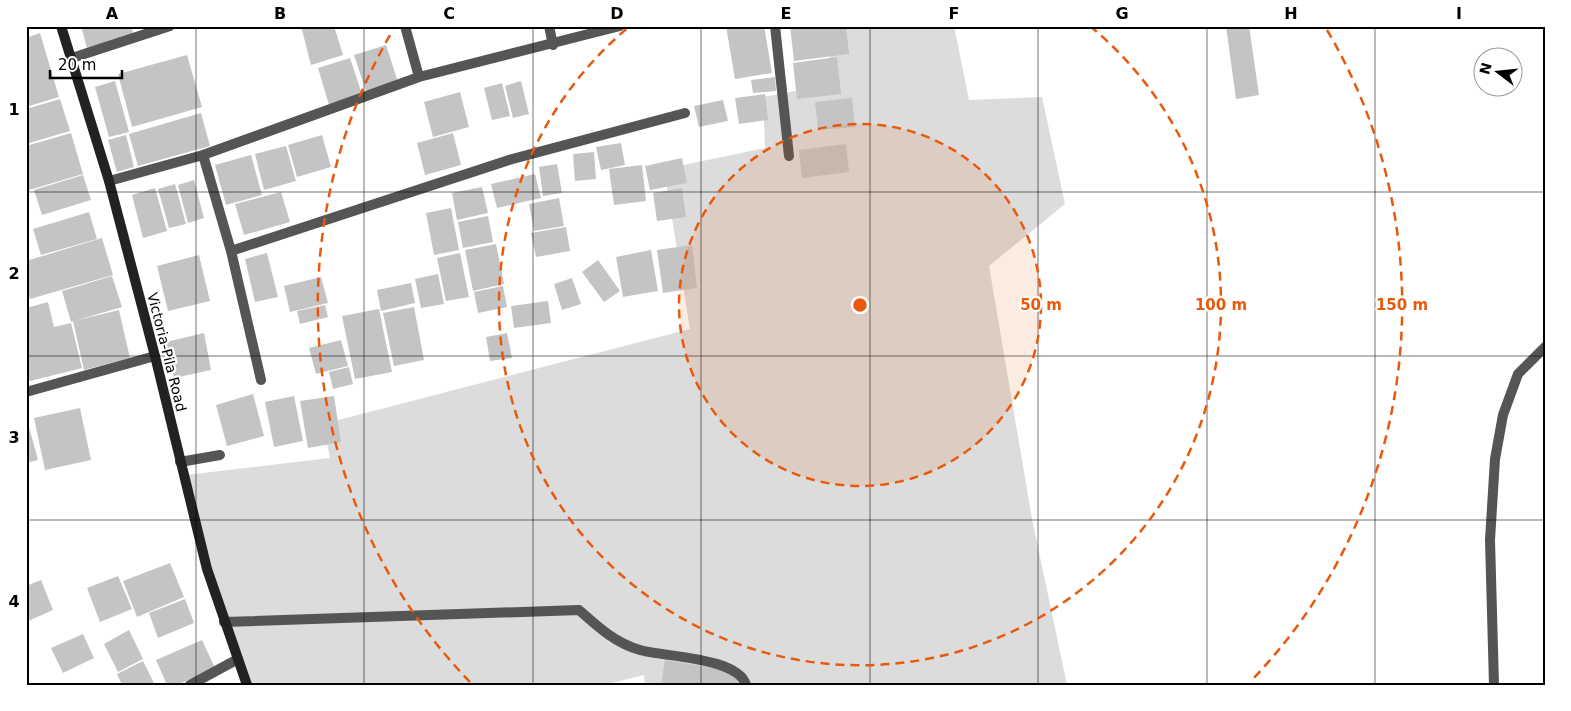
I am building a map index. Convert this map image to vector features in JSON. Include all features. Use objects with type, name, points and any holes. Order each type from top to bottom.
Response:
[{"type":"main road","name":"Victoria-Pila Road","points":[[61,26],[109,181],[155,356],[207,569],[247,685]]},
{"type":"street","points":[[72,58],[170,26]]},
{"type":"street","points":[[405,26],[419,77]]},
{"type":"street","points":[[549,26],[553,45]]},
{"type":"street","points":[[109,181],[203,155],[419,77],[553,45],[620,26]]},
{"type":"street","points":[[775,26],[789,156]]},
{"type":"street","points":[[232,251],[509,160],[685,113]]},
{"type":"street","points":[[203,155],[232,251],[261,380]]},
{"type":"street","points":[[1494,685],[1490,540],[1495,459],[1503,415],[1518,374],[1545,347]]},
{"type":"street","points":[[26,392],[155,356]]},
{"type":"street","points":[[180,462],[220,455]]},
{"type":"street","points":[[224,622],[578,610],[607,635],[639,650],[728,666],[745,681],[746,685]]},
{"type":"street","points":[[190,685],[238,659]]},
{"type":"shaded area","points":[[823,26],[954,26],[969,100],[1042,97],[1065,204],[989,266],[1032,519],[1067,685],[645,685],[644,675],[604,685],[247,685],[224,622],[186,475],[330,458],[323,424],[690,329],[664,169],[765,148],[763,97],[836,83]]},
{"type":"building","points":[[81,26],[131,26],[134,36],[87,48]]},
{"type":"building","points":[[301,26],[334,26],[343,55],[311,65]]},
{"type":"building","points":[[726,26],[764,26],[772,73],[735,79]]},
{"type":"building","points":[[790,26],[846,26],[849,54],[794,61]]},
{"type":"building","points":[[1226,26],[1249,26],[1259,95],[1236,99]]},
{"type":"building","points":[[40,33],[59,97],[26,107],[26,38]]},
{"type":"building","points":[[386,45],[398,82],[366,91],[354,55]]},
{"type":"building","points":[[187,55],[202,107],[132,127],[118,74]]},
{"type":"building","points":[[837,57],[841,94],[797,99],[793,63]]},
{"type":"building","points":[[350,58],[362,94],[329,105],[318,68]]},
{"type":"building","points":[[775,77],[776,91],[753,93],[751,80]]},
{"type":"building","points":[[115,81],[129,132],[109,137],[95,87]]},
{"type":"building","points":[[521,81],[529,114],[513,118],[505,86]]},
{"type":"building","points":[[502,83],[510,116],[492,120],[484,88]]},
{"type":"building","points":[[460,92],[469,127],[433,137],[424,102]]},
{"type":"building","points":[[765,94],[768,120],[739,124],[735,98]]},
{"type":"building","points":[[852,98],[855,127],[818,130],[815,102]]},
{"type":"building","points":[[60,99],[70,131],[26,144],[26,109]]},
{"type":"building","points":[[723,100],[728,121],[699,127],[694,106]]},
{"type":"building","points":[[201,113],[210,146],[138,166],[129,134]]},
{"type":"building","points":[[71,133],[83,174],[26,191],[26,146]]},
{"type":"building","points":[[453,133],[461,165],[425,175],[417,143]]},
{"type":"building","points":[[126,135],[134,167],[117,172],[108,140]]},
{"type":"building","points":[[322,135],[331,167],[297,177],[288,145]]},
{"type":"building","points":[[621,143],[625,165],[601,170],[596,147]]},
{"type":"building","points":[[846,144],[849,172],[802,178],[799,150]]},
{"type":"building","points":[[286,146],[296,181],[264,190],[255,154]]},
{"type":"building","points":[[594,152],[596,179],[575,181],[573,154]]},
{"type":"building","points":[[251,155],[262,195],[226,205],[215,165]]},
{"type":"building","points":[[682,158],[687,183],[650,190],[645,166]]},
{"type":"building","points":[[557,164],[562,193],[543,196],[539,167]]},
{"type":"building","points":[[642,165],[646,201],[614,205],[609,169]]},
{"type":"building","points":[[535,174],[541,198],[497,208],[491,184]]},
{"type":"building","points":[[83,175],[91,200],[42,215],[34,190]]},
{"type":"building","points":[[194,180],[204,218],[188,223],[178,185]]},
{"type":"building","points":[[175,184],[186,224],[169,228],[158,189]]},
{"type":"building","points":[[482,187],[488,213],[457,220],[452,193]]},
{"type":"building","points":[[155,188],[167,231],[143,238],[132,195]]},
{"type":"building","points":[[682,188],[686,217],[657,221],[653,193]]},
{"type":"building","points":[[281,192],[290,222],[244,235],[235,204]]},
{"type":"building","points":[[559,198],[564,226],[534,231],[529,204]]},
{"type":"building","points":[[451,208],[459,250],[434,255],[426,213]]},
{"type":"building","points":[[89,212],[97,239],[41,255],[33,229]]},
{"type":"building","points":[[488,216],[493,242],[463,248],[458,222]]},
{"type":"building","points":[[566,227],[570,251],[536,257],[531,233]]},
{"type":"building","points":[[102,238],[113,275],[30,299],[26,286],[26,261]]},
{"type":"building","points":[[496,244],[504,284],[473,291],[465,250]]},
{"type":"building","points":[[692,245],[697,288],[663,293],[657,250]]},
{"type":"building","points":[[651,250],[658,291],[623,297],[616,257]]},
{"type":"building","points":[[267,253],[278,297],[255,302],[245,259]]},
{"type":"building","points":[[460,253],[469,297],[446,301],[437,258]]},
{"type":"building","points":[[199,255],[210,301],[168,311],[157,266]]},
{"type":"building","points":[[598,260],[620,291],[604,302],[582,272]]},
{"type":"building","points":[[438,274],[444,304],[421,308],[415,279]]},
{"type":"building","points":[[112,276],[122,307],[74,321],[119,310],[130,358],[84,370],[73,321],[71,322],[62,291]]},
{"type":"building","points":[[321,277],[328,303],[290,312],[284,286]]},
{"type":"building","points":[[572,278],[581,304],[562,310],[554,284]]},
{"type":"building","points":[[411,283],[415,303],[381,311],[377,290]]},
{"type":"building","points":[[503,286],[507,307],[478,313],[474,292]]},
{"type":"building","points":[[548,301],[551,323],[514,328],[511,306]]},
{"type":"building","points":[[48,302],[54,327],[71,323],[82,368],[26,382],[26,308]]},
{"type":"building","points":[[325,305],[328,317],[300,324],[297,311]]},
{"type":"building","points":[[414,307],[424,360],[394,366],[383,313]]},
{"type":"building","points":[[379,309],[392,372],[355,379],[342,316]]},
{"type":"building","points":[[204,333],[211,370],[174,378],[166,342]]},
{"type":"building","points":[[507,333],[512,358],[490,361],[486,337]]},
{"type":"building","points":[[341,340],[348,366],[316,374],[309,348]]},
{"type":"building","points":[[349,367],[353,384],[333,389],[329,372]]},
{"type":"building","points":[[253,394],[264,436],[227,446],[216,405]]},
{"type":"building","points":[[294,396],[303,441],[274,447],[265,402]]},
{"type":"building","points":[[334,396],[341,442],[308,448],[300,401]]},
{"type":"building","points":[[80,408],[91,460],[45,470],[34,418]]},
{"type":"building","points":[[26,416],[38,460],[26,463]]},
{"type":"building","points":[[170,563],[184,597],[137,617],[123,581]]},
{"type":"building","points":[[118,576],[132,609],[100,622],[87,588]]},
{"type":"building","points":[[41,580],[53,610],[26,622],[26,586]]},
{"type":"building","points":[[185,599],[194,623],[158,638],[149,613]]},
{"type":"building","points":[[129,630],[143,659],[118,672],[104,644]]},
{"type":"building","points":[[83,634],[94,658],[63,673],[51,648]]},
{"type":"building","points":[[202,640],[215,668],[177,685],[167,685],[156,660]]},
{"type":"building","points":[[665,660],[739,672],[737,685],[661,685]]},
{"type":"building","points":[[143,661],[155,685],[122,685],[117,674]]}]
